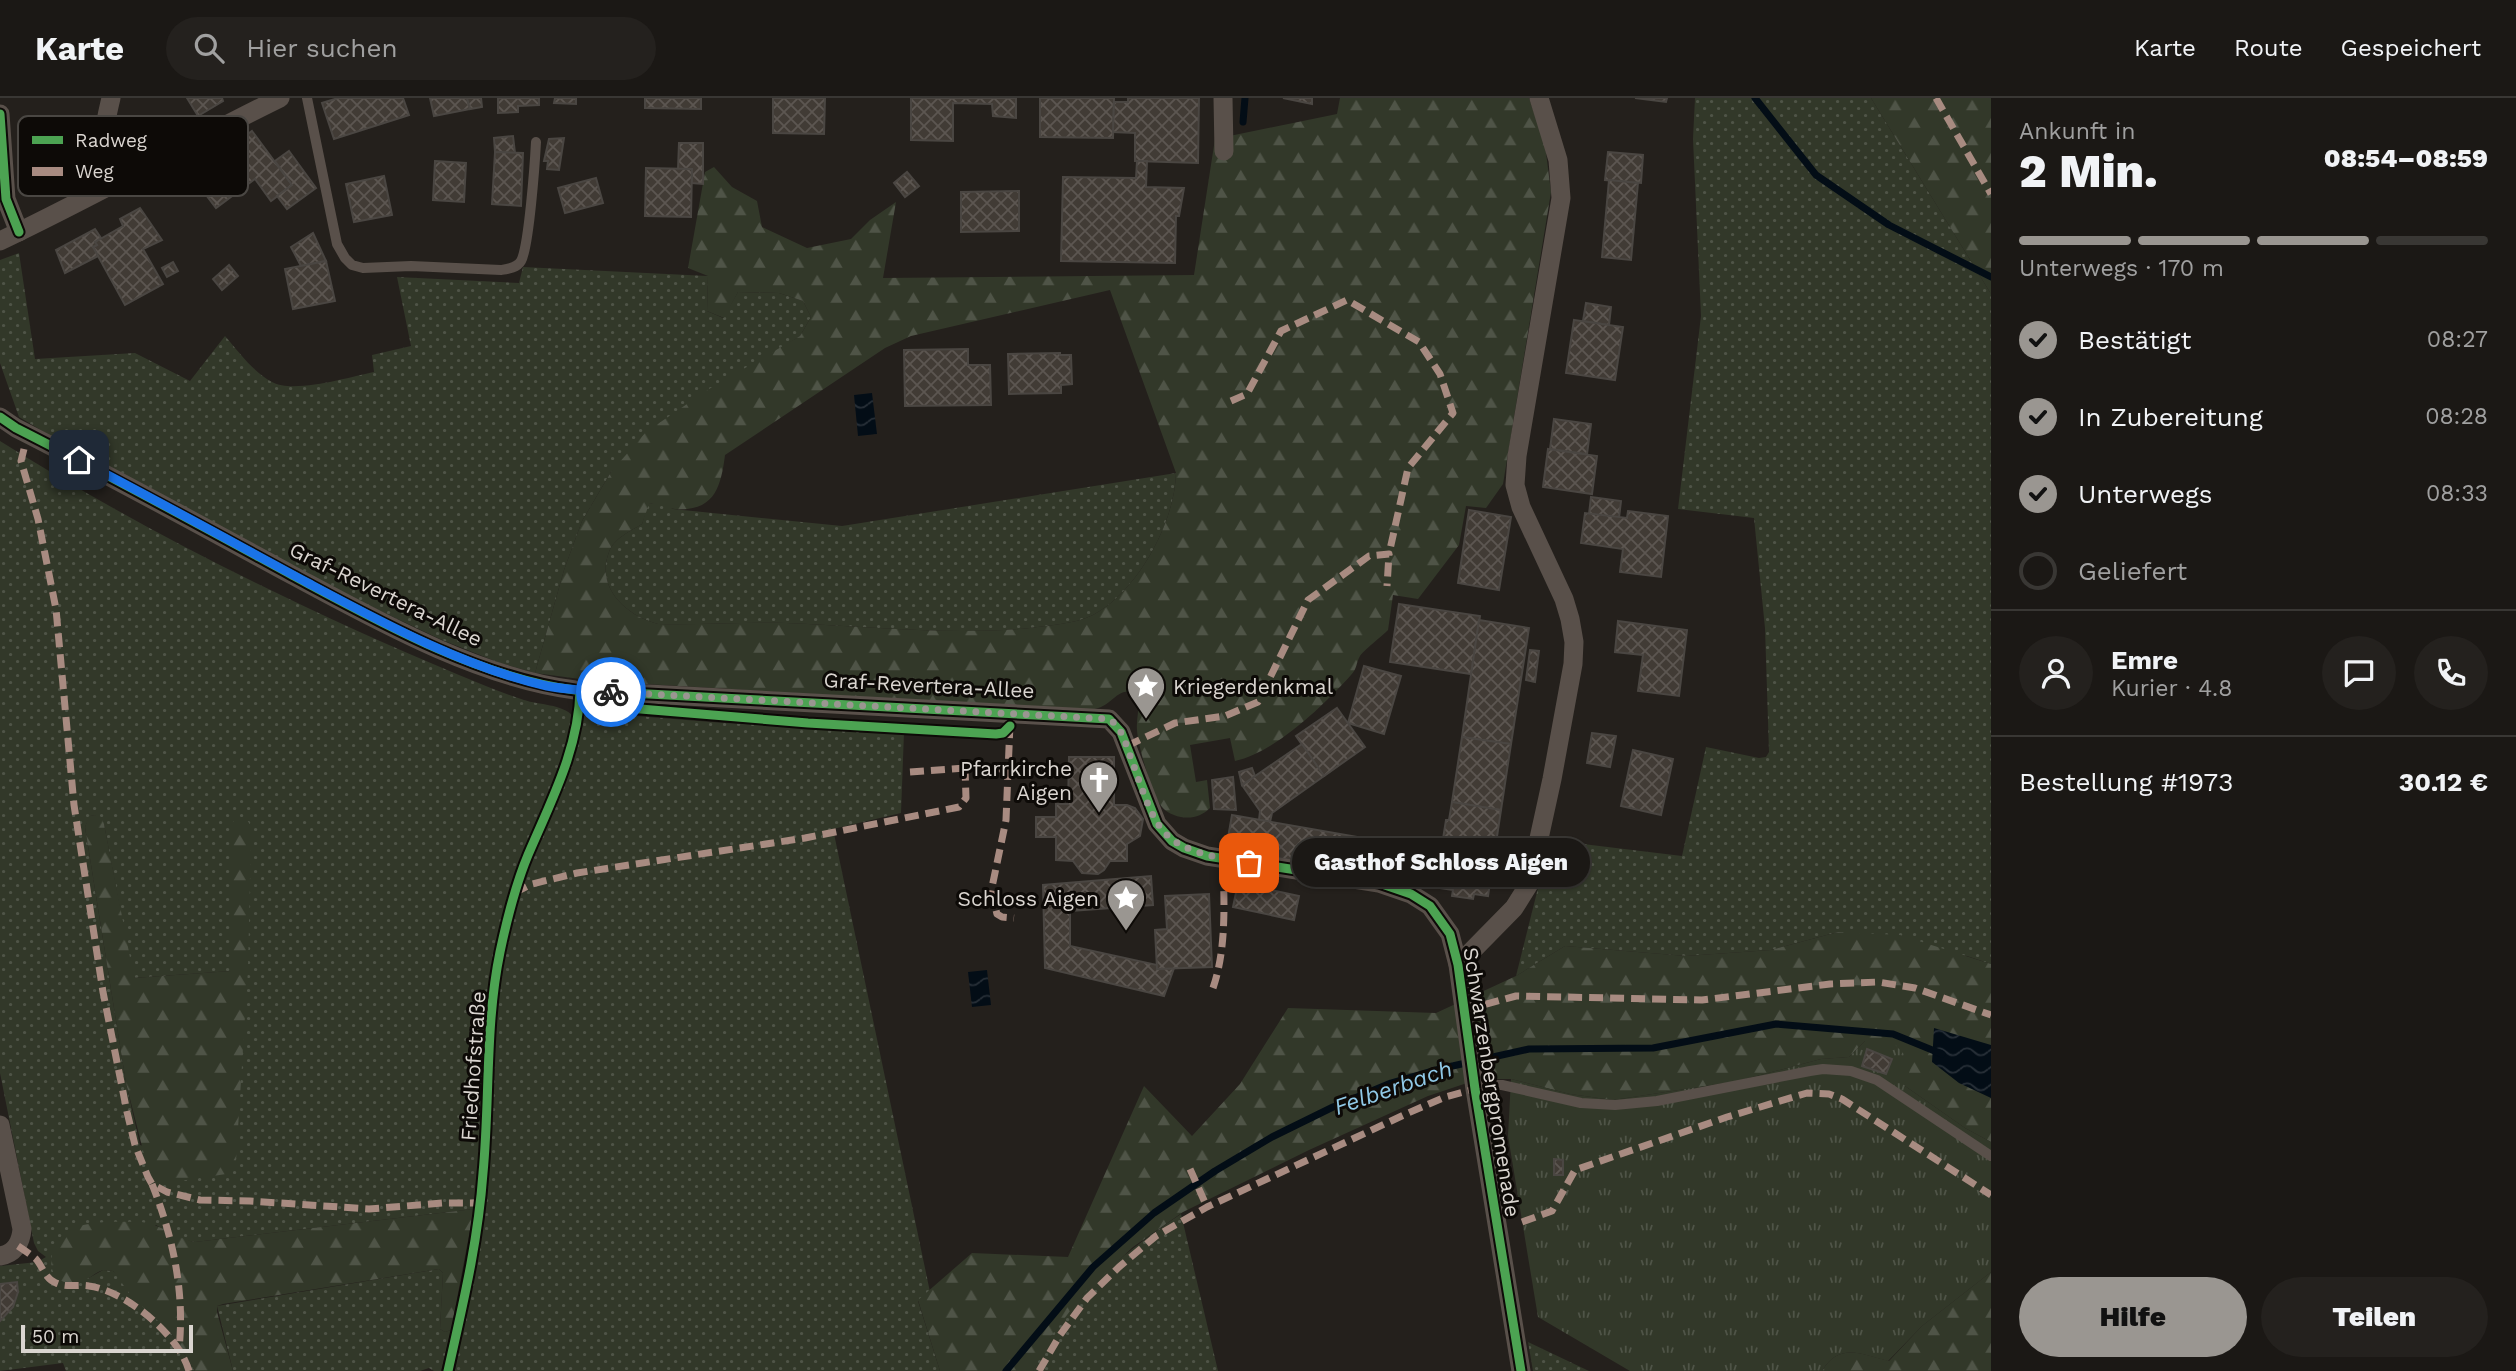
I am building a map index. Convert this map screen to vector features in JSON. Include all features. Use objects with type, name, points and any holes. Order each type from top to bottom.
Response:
[{"type":"street","points":[[108,116],[111,98]]},
{"type":"street","points":[[245,116],[280,98]]},
{"type":"street","points":[[1223,98],[1224,151]]},
{"type":"street","points":[[1458,965],[1514,908],[1529,884],[1573,664],[1574,642],[1568,609],[1526,518],[1515,478],[1561,198],[1558,160],[1539,98]]},
{"type":"street","points":[[0,114],[6,199],[19,232]]},
{"type":"street","points":[[0,241],[89,196]]},
{"type":"street","name":"Graf-Revertera-Allee","points":[[0,417],[16,428],[368,615],[484,666],[534,683],[591,691],[1100,717],[1112,720],[1118,726]]},
{"type":"street","name":"Schwarzenbergpromenade","points":[[1118,726],[1151,812],[1165,835],[1172,841],[1206,856],[1379,883],[1411,894],[1430,906],[1450,934],[1458,965],[1521,1371]]},
{"type":"street","points":[[0,1125],[22,1229],[18,1246],[0,1256]]},
{"type":"lane","points":[[307,98],[337,244],[352,265],[363,268],[411,266],[502,270],[516,266],[521,261],[525,244],[535,172],[536,142]]},
{"type":"lane","points":[[1474,1081],[1581,1103],[1615,1105],[1657,1101],[1810,1071],[1837,1069],[1877,1080],[1991,1156]]},
{"type":"green space","points":[[1340,98],[1529,98],[1545,145],[1551,192],[1503,484],[1486,508],[1466,506],[1459,545],[1418,599],[1393,595],[1388,630],[1362,654],[1353,673],[1340,687],[1298,726],[1267,748],[1235,761],[1230,738],[1190,745],[1196,782],[1207,780],[1210,808],[1204,813],[1181,817],[1168,812],[1159,803],[1138,737],[1137,693],[1129,691],[1102,706],[1085,710],[595,681],[535,673],[564,570],[582,521],[611,472],[646,432],[709,389],[800,336],[811,317],[803,301],[779,293],[738,292],[724,318],[707,311],[708,276],[688,268],[705,172],[714,167],[732,187],[757,201],[762,227],[807,248],[851,239],[870,220],[896,202],[883,278],[1194,275],[1215,139],[1337,114]],"holes":[[[1110,290],[1176,473],[1169,513],[1151,554],[1138,573],[1109,604],[1093,615],[1070,622],[1030,628],[969,631],[786,623],[658,624],[625,607],[610,588],[606,577],[611,547],[623,535],[642,524],[649,504],[688,509],[707,501],[718,486],[725,455],[885,348],[911,336]]]},
{"type":"green space","points":[[1695,98],[1871,98],[1991,294],[1991,964],[1967,956],[1838,932],[1771,950],[1686,956],[1565,946],[1516,976],[1550,840],[1682,856],[1706,747],[1759,758],[1766,757],[1769,752],[1765,628],[1754,518],[1678,509],[1701,316],[1693,139]]},
{"type":"green space","points":[[1871,98],[1991,98],[1991,294]]},
{"type":"green space","points":[[19,253],[35,359],[135,353],[190,381],[225,336],[259,373],[282,385],[322,383],[374,372],[372,355],[411,346],[397,277],[519,283],[523,267],[708,276],[707,311],[723,318],[738,292],[779,293],[803,301],[811,317],[800,336],[761,361],[611,472],[582,521],[564,570],[535,673],[500,663],[442,640],[368,605],[120,477],[19,417],[0,363],[0,260]]},
{"type":"green space","points":[[0,441],[167,538],[283,596],[459,675],[524,700],[563,709],[573,716],[563,758],[512,886],[498,940],[488,1017],[474,1209],[195,1242],[180,1239],[156,1225],[87,1279],[103,1270],[113,1271],[171,1333],[195,1371],[66,1371],[63,1363],[0,1371],[0,1266],[37,1262],[46,1257],[38,1251],[34,1243],[0,1073]],"holes":[[[95,815],[104,824],[133,978],[231,971],[231,832],[232,1171],[140,1145],[126,1083],[85,827],[90,816]]]},
{"type":"green space","points":[[1176,473],[1169,513],[1151,554],[1138,573],[1109,604],[1093,615],[1070,622],[1030,628],[969,631],[786,623],[658,624],[625,607],[610,588],[606,577],[611,547],[623,535],[642,524],[648,504],[660,502],[673,509],[842,526]]},
{"type":"green space","points":[[585,712],[724,723],[904,732],[901,813],[833,829],[930,1292],[918,1301],[940,1371],[455,1371],[482,1202],[499,986],[507,941],[523,882],[566,773]]},
{"type":"green space","points":[[89,816],[101,817],[104,824],[134,978],[231,971],[232,823],[238,817],[245,817],[249,823],[248,968],[236,1161],[232,1171],[226,1174],[160,1184],[154,1182],[148,1170],[126,1083],[85,827]]},
{"type":"green space","points":[[1838,932],[1900,935],[1991,964],[1991,1142],[1965,1128],[1905,1086],[1865,1041],[1849,1057],[1821,1059],[1738,1081],[1613,1100],[1570,1094],[1511,1079],[1479,1079],[1428,1096],[1309,1150],[1183,1212],[1133,1247],[1083,1294],[1051,1336],[1033,1371],[940,1371],[918,1300],[972,1253],[1068,1257],[1144,1086],[1192,1136],[1240,1084],[1288,1008],[1436,1013],[1516,976],[1565,946],[1686,956],[1771,950]]},
{"type":"green space","points":[[1890,1039],[1912,1063],[1905,1086],[1965,1128],[1991,1142],[1991,1272],[1922,1326],[1888,1361],[1851,1352],[1836,1356],[1822,1371],[1630,1371],[1538,1317],[1508,1136],[1511,1079],[1570,1094],[1613,1100],[1738,1081],[1821,1059],[1849,1057],[1865,1041]]},
{"type":"green space","points":[[474,1209],[451,1330],[445,1332],[440,1329],[443,1273],[439,1269],[223,1304],[217,1306],[217,1312],[233,1371],[195,1371],[171,1333],[133,1298],[113,1271],[103,1270],[83,1281],[67,1283],[58,1279],[51,1263],[52,1253],[62,1236],[70,1230],[95,1223],[147,1223],[195,1242]]},
{"type":"green space","points":[[1181,1214],[1218,1371],[1033,1371],[1047,1341],[1077,1300],[1109,1268]]},
{"type":"green space","points":[[439,1269],[443,1273],[440,1329],[445,1332],[451,1330],[441,1371],[429,1368],[420,1371],[233,1371],[217,1306]]},
{"type":"green space","points":[[1991,1272],[1991,1371],[1822,1371],[1836,1356],[1843,1353],[1860,1353],[1889,1361],[1922,1326]]},
{"type":"green space","points":[[1528,1342],[1589,1371],[1533,1371]]},
{"type":"water","points":[[872,393],[877,434],[858,436],[854,395]]},
{"type":"water","points":[[987,970],[991,1005],[972,1007],[968,972]]},
{"type":"water","points":[[1934,1028],[1991,1045],[1991,1098],[1959,1083],[1932,1062]]},
{"type":"building","points":[[187,98],[222,98],[223,101],[198,116]]},
{"type":"building","points":[[338,98],[403,98],[409,115],[334,139],[322,103]]},
{"type":"building","points":[[430,98],[467,98],[470,109],[434,116]]},
{"type":"building","points":[[467,98],[481,98],[482,107],[470,109]]},
{"type":"building","points":[[498,98],[539,98],[539,105],[518,106],[518,112],[498,113]]},
{"type":"building","points":[[555,98],[576,98],[576,104],[554,103]]},
{"type":"building","points":[[645,98],[701,98],[701,109],[645,108]]},
{"type":"building","points":[[773,98],[825,98],[824,134],[773,133]]},
{"type":"building","points":[[911,98],[1016,98],[1016,118],[993,116],[992,104],[953,103],[953,141],[911,140]]},
{"type":"building","points":[[1040,98],[1114,98],[1113,138],[1040,137]]},
{"type":"building","points":[[1128,98],[1199,98],[1198,163],[1135,161],[1135,133],[1113,132],[1114,102],[1128,102]]},
{"type":"building","points":[[1283,98],[1312,98],[1312,104]]},
{"type":"building","points":[[1635,98],[1667,98],[1666,102]]},
{"type":"building","points":[[252,131],[292,185],[271,201],[255,179],[248,184],[248,134]]},
{"type":"building","points":[[513,136],[515,153],[495,152],[494,138]]},
{"type":"building","points":[[564,138],[559,170],[547,169],[548,161],[544,161],[549,139]]},
{"type":"building","points":[[679,143],[703,143],[703,184],[692,183],[692,169],[678,169]]},
{"type":"building","points":[[289,151],[316,188],[287,209],[277,196],[292,185],[275,161]]},
{"type":"building","points":[[495,152],[523,153],[521,206],[492,204]]},
{"type":"building","points":[[1608,152],[1643,155],[1641,183],[1605,180]]},
{"type":"building","points":[[435,161],[466,163],[464,202],[433,200]]},
{"type":"building","points":[[1137,161],[1147,161],[1146,187],[1184,188],[1179,216],[1176,216],[1175,263],[1061,261],[1063,177],[1136,178]]},
{"type":"building","points":[[646,168],[692,169],[691,217],[645,216]]},
{"type":"building","points":[[907,172],[919,186],[905,197],[894,183]]},
{"type":"building","points":[[384,176],[392,215],[354,222],[346,184]]},
{"type":"building","points":[[596,178],[603,203],[565,213],[558,188]]},
{"type":"building","points":[[1609,180],[1638,183],[1631,260],[1602,257]]},
{"type":"building","points":[[1019,191],[1019,231],[961,232],[961,192]]},
{"type":"building","points":[[207,196],[232,196],[216,208]]},
{"type":"building","points":[[140,208],[162,240],[143,249],[163,284],[125,305],[93,247],[97,245],[95,242],[123,226],[120,219]]},
{"type":"building","points":[[95,229],[101,238],[93,247],[98,256],[65,273],[56,250]]},
{"type":"building","points":[[313,233],[326,261],[301,266],[291,247]]},
{"type":"building","points":[[326,261],[335,301],[293,309],[285,269]]},
{"type":"building","points":[[173,262],[178,271],[167,277],[162,268]]},
{"type":"building","points":[[229,265],[238,276],[222,290],[213,279]]},
{"type":"building","points":[[1586,303],[1611,307],[1609,325],[1583,321]]},
{"type":"building","points":[[1574,320],[1623,327],[1615,380],[1566,373]]},
{"type":"building","points":[[968,349],[968,365],[990,365],[991,405],[905,406],[904,350]]},
{"type":"building","points":[[1008,354],[1071,355],[1072,384],[1061,385],[1061,393],[1009,394]]},
{"type":"building","points":[[1554,419],[1591,424],[1587,454],[1550,449]]},
{"type":"building","points":[[1548,449],[1597,456],[1592,494],[1543,487]]},
{"type":"building","points":[[1591,497],[1621,501],[1619,518],[1589,514]]},
{"type":"building","points":[[1469,510],[1511,517],[1499,590],[1458,583]]},
{"type":"building","points":[[1628,511],[1668,516],[1661,577],[1620,572],[1623,549],[1581,543],[1585,513],[1627,518]]},
{"type":"building","points":[[1399,604],[1480,616],[1471,674],[1390,662]]},
{"type":"building","points":[[1479,620],[1529,628],[1511,744],[1462,737]]},
{"type":"building","points":[[1618,621],[1687,630],[1679,696],[1638,691],[1643,655],[1615,652]]},
{"type":"building","points":[[1530,650],[1539,651],[1535,682],[1526,680]]},
{"type":"building","points":[[1364,666],[1401,676],[1384,734],[1348,723]]},
{"type":"building","points":[[1337,708],[1365,747],[1324,776],[1296,736]]},
{"type":"building","points":[[1592,733],[1616,736],[1610,767],[1587,763]]},
{"type":"building","points":[[1462,737],[1511,744],[1501,810],[1452,802]]},
{"type":"building","points":[[1302,744],[1324,776],[1272,813],[1270,822],[1259,820],[1260,811],[1242,785]]},
{"type":"building","points":[[1633,750],[1673,759],[1661,815],[1621,806]]},
{"type":"building","name":"Pfarrkirche Aigen","points":[[1069,757],[1114,757],[1114,805],[1135,808],[1143,819],[1140,836],[1127,844],[1127,861],[1110,861],[1098,874],[1082,873],[1073,861],[1056,860],[1056,837],[1036,837],[1036,817],[1056,817],[1056,804],[1068,804]]},
{"type":"building","points":[[1252,768],[1255,776],[1242,785],[1239,772]]},
{"type":"building","points":[[1233,777],[1236,810],[1214,809],[1212,780]]},
{"type":"building","points":[[1452,802],[1501,810],[1488,896],[1474,894],[1473,899],[1452,896],[1453,890],[1439,888],[1442,865],[1439,864],[1446,820],[1449,820]]},
{"type":"building","points":[[1232,815],[1375,840],[1370,874],[1226,849]]},
{"type":"building","points":[[1397,842],[1426,848],[1420,883],[1390,877]]},
{"type":"building","points":[[1151,876],[1153,905],[1070,911],[1070,946],[1157,965],[1157,969],[1174,968],[1164,996],[1045,968],[1043,885]]},
{"type":"building","points":[[1238,883],[1299,896],[1294,920],[1233,907]]},
{"type":"building","points":[[1209,894],[1212,967],[1157,969],[1155,930],[1167,929],[1165,896]]},
{"type":"building","points":[[1867,1049],[1892,1059],[1886,1074],[1862,1066]]},
{"type":"building","points":[[1554,1159],[1563,1160],[1563,1175],[1554,1175]]},
{"type":"building","points":[[17,1282],[18,1292],[13,1307],[0,1321],[0,1284]]},
{"type":"waterway","points":[[1243,122],[1245,98]]},
{"type":"waterway","points":[[1755,98],[1816,175],[1889,225],[1991,277]]},
{"type":"waterway","name":"Felberbach","points":[[1006,1371],[1093,1267],[1154,1213],[1215,1171],[1272,1137],[1333,1107],[1391,1083],[1439,1069],[1529,1049],[1653,1048],[1776,1024],[1893,1034],[1942,1054]]},
{"type":"marked path","points":[[1936,98],[1991,194]]},
{"type":"marked path","points":[[1231,401],[1247,394],[1281,331],[1347,300],[1419,342],[1440,374],[1453,413],[1408,468],[1389,554]]},
{"type":"marked path","points":[[24,449],[21,461],[38,519],[56,609],[74,805],[103,992],[135,1145],[152,1184],[167,1192],[200,1200],[369,1209],[480,1203]]},
{"type":"marked path","points":[[1127,746],[1175,723],[1225,716],[1258,702],[1308,600],[1369,556],[1389,554],[1387,586]]},
{"type":"marked path","points":[[1010,724],[1006,820],[991,892],[997,914],[1014,918]]},
{"type":"marked path","points":[[910,772],[965,768],[1008,769]]},
{"type":"marked path","points":[[514,893],[532,884],[577,873],[805,838],[959,807],[966,798],[965,768]]},
{"type":"marked path","points":[[1213,988],[1223,940],[1223,859]]},
{"type":"marked path","points":[[1465,1010],[1516,996],[1702,1000],[1830,984],[1878,982],[1915,988],[1991,1015]]},
{"type":"marked path","points":[[1039,1371],[1060,1335],[1087,1298],[1156,1236],[1207,1207],[1406,1114],[1445,1097],[1475,1089]]},
{"type":"marked path","points":[[1522,1222],[1552,1211],[1575,1170],[1727,1117],[1807,1093],[1829,1094],[1842,1099],[1991,1195]]},
{"type":"marked path","points":[[1190,1169],[1207,1207]]},
{"type":"marked path","points":[[152,1184],[176,1265],[180,1307],[179,1349]]},
{"type":"marked path","points":[[18,1246],[36,1259],[52,1281],[104,1290],[134,1306],[163,1330],[183,1357],[189,1371]]},
{"type":"cycle path","points":[[0,114],[6,199],[19,232]]},
{"type":"cycle path","points":[[0,417],[16,428],[393,628],[465,660],[502,673],[575,690],[1109,719],[1121,732],[1157,824],[1172,841],[1184,848],[1207,856],[1379,883],[1411,894],[1430,906],[1450,934],[1458,965],[1475,1089],[1521,1371]]},
{"type":"cycle path","name":"Friedhofstraße","points":[[448,1371],[478,1224],[492,1007],[500,952],[519,879],[569,754],[575,733],[580,690]]},
{"type":"cycle path","points":[[580,704],[808,723],[996,734],[1003,733],[1010,726]]},
{"type":"way so far","points":[[611,692],[1109,719],[1121,732],[1151,812],[1165,835],[1184,848],[1206,856],[1249,863]]},
{"type":"place","name":"Kriegerdenkmal","points":[[1146,720]]},
{"type":"place","name":"Pfarrkirche Aigen","points":[[1099,814]]},
{"type":"place","name":"Gasthof Schloss Aigen","points":[[1249,863]]},
{"type":"place","name":"Schloss Aigen","points":[[1126,932]]},
{"type":"route","points":[[79,460],[368,615],[428,643],[534,683],[575,690],[611,692]]}]
